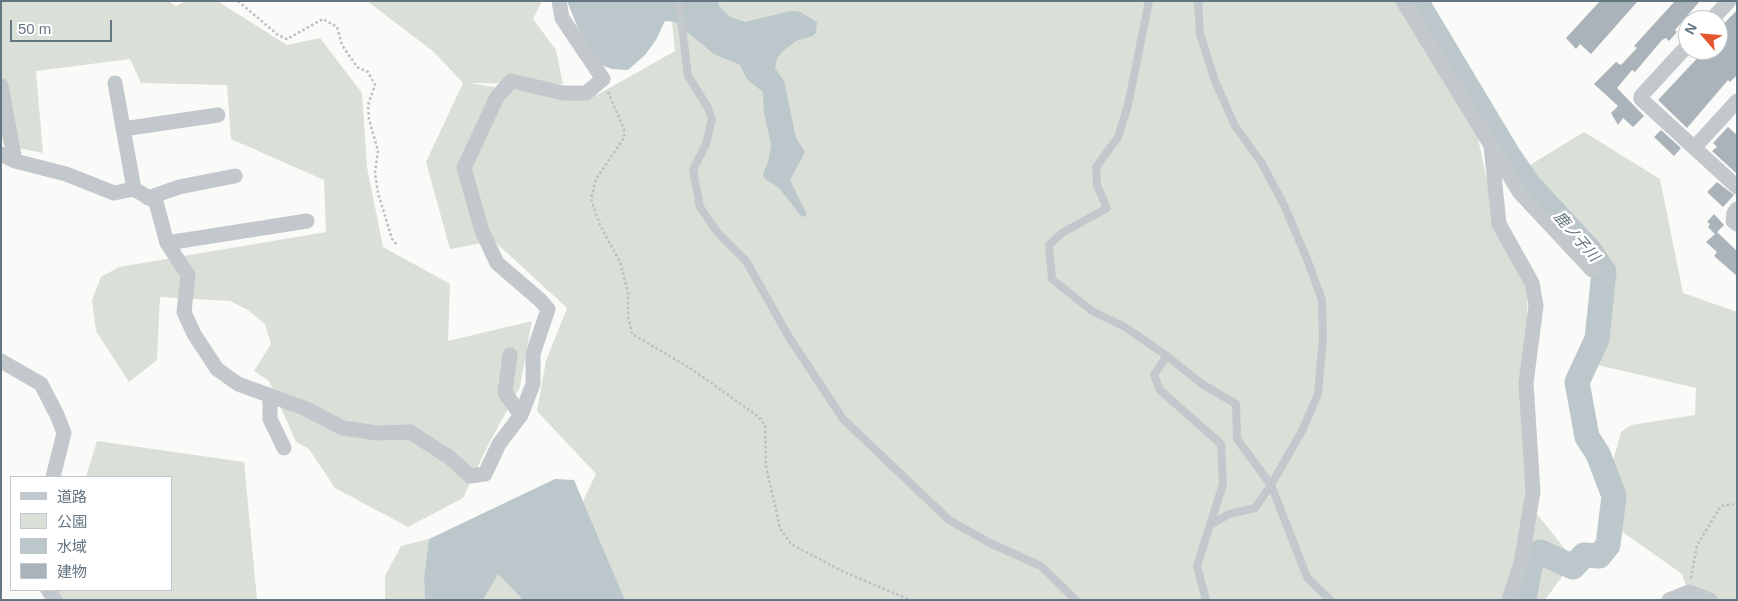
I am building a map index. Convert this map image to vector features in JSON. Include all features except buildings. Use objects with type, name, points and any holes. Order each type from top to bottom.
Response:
[{"type":"street","points":[[1,154],[15,161],[66,174],[114,193],[134,189],[156,202],[167,243],[188,276],[184,312],[194,334],[217,369],[238,384],[304,408],[344,428],[377,433],[410,432],[449,457],[470,476],[485,474],[499,444],[521,415],[533,384],[533,354],[548,309],[497,263],[482,231],[464,168],[496,97],[511,82],[563,93],[586,93],[603,79],[562,18],[559,1]]},
{"type":"street","points":[[1403,1],[1520,193],[1592,270]]},
{"type":"street","points":[[1678,56],[1641,96],[1641,99],[1737,187]]},
{"type":"street","points":[[115,83],[134,189]]},
{"type":"street","points":[[1,86],[15,161]]},
{"type":"street","points":[[1694,148],[1737,101]]},
{"type":"street","points":[[123,129],[218,115]]},
{"type":"street","points":[[1491,146],[1499,224],[1532,283],[1536,306],[1526,383],[1533,492],[1521,563],[1509,600]]},
{"type":"street","points":[[148,198],[179,187],[235,176]]},
{"type":"street","points":[[1737,209],[1734,213],[1734,220],[1737,224]]},
{"type":"street","points":[[167,243],[307,221]]},
{"type":"street","points":[[510,355],[505,392],[521,415]]},
{"type":"street","points":[[1,361],[41,384],[57,415],[64,433],[53,476]]},
{"type":"street","points":[[270,396],[270,419],[284,448]]},
{"type":"street","points":[[1669,600],[1689,592],[1710,600]]},
{"type":"lane","points":[[679,1],[688,76],[707,106],[712,119],[706,144],[693,170],[700,207],[718,233],[746,262],[789,337],[843,420],[949,520],[990,543],[1041,566],[1076,600]]},
{"type":"lane","points":[[1148,1],[1128,105],[1118,137],[1096,167],[1098,185],[1107,208],[1062,234],[1049,245],[1052,279],[1092,310],[1125,327],[1167,356],[1202,384],[1236,404],[1237,439],[1270,485],[1308,577],[1330,600]]},
{"type":"lane","points":[[1198,1],[1200,34],[1215,81],[1235,126],[1261,162],[1284,205],[1322,300],[1324,337],[1318,394],[1302,431],[1270,485],[1255,508],[1229,514],[1210,525]]},
{"type":"lane","points":[[1167,356],[1154,375],[1160,390],[1221,444],[1223,484],[1197,566],[1206,600]]},
{"type":"path","points":[[238,1],[278,35],[286,39],[323,19],[337,27],[342,45],[358,67],[368,72],[375,85],[368,106],[369,119],[378,151],[375,173],[378,193],[392,239],[397,245]]},
{"type":"path","points":[[603,79],[624,129],[624,138],[596,179],[591,199],[600,226],[622,269],[628,292],[628,316],[632,334],[690,368],[759,417],[765,426],[766,466],[780,528],[791,544],[842,571],[910,600]]},
{"type":"path","points":[[1689,592],[1697,545],[1721,506],[1737,504]]},
{"type":"green space","points":[[1,1],[168,1],[176,6],[186,1],[217,1],[287,45],[320,38],[362,93],[367,167],[383,247],[450,284],[448,341],[532,321],[520,387],[488,445],[463,498],[408,527],[335,488],[309,449],[296,442],[269,381],[254,371],[271,344],[265,324],[248,310],[230,301],[160,297],[157,360],[129,382],[96,331],[92,300],[101,277],[119,267],[326,232],[324,180],[231,139],[227,85],[141,83],[130,59],[36,71],[43,153],[4,145],[1,136]]},
{"type":"green space","points":[[367,1],[542,1],[533,19],[556,50],[563,84],[468,83],[561,97],[597,95],[675,51],[670,1],[1397,1],[1478,138],[1498,234],[1527,283],[1528,503],[1574,560],[1545,600],[625,600],[583,501],[596,474],[537,411],[546,361],[567,308],[494,241],[450,249],[426,162],[463,83],[434,52]]},
{"type":"green space","points":[[1584,132],[1660,179],[1683,293],[1737,312],[1737,600],[1691,600],[1682,574],[1617,528],[1612,464],[1621,432],[1631,425],[1695,415],[1696,388],[1585,362],[1601,262],[1530,165]]},
{"type":"green space","points":[[97,441],[244,462],[257,600],[60,600],[56,591],[172,591],[172,476],[86,476]]},
{"type":"green space","points":[[429,539],[424,577],[425,600],[385,600],[385,576],[401,546]]},
{"type":"green space","points":[[498,573],[523,600],[483,600]]},
{"type":"water","points":[[567,1],[718,1],[719,6],[730,17],[745,22],[791,11],[800,12],[817,22],[816,33],[796,41],[784,50],[777,58],[775,68],[784,81],[796,138],[805,152],[790,180],[807,215],[802,217],[778,187],[765,179],[763,175],[769,159],[771,144],[764,112],[763,92],[747,79],[740,65],[714,54],[675,22],[665,21],[656,40],[645,55],[628,70],[612,69],[602,65],[579,31]]},
{"type":"water","points":[[555,479],[574,480],[625,600],[523,600],[498,574],[483,600],[425,600],[424,577],[429,539]]},
{"type":"waterway","name":"鹿ノ子川","points":[[1416,1],[1507,153],[1529,185],[1590,251],[1604,272],[1597,339],[1577,382],[1587,437],[1598,454],[1614,496],[1608,545],[1599,556],[1584,555],[1573,567],[1540,552],[1532,555],[1524,600]]}]
